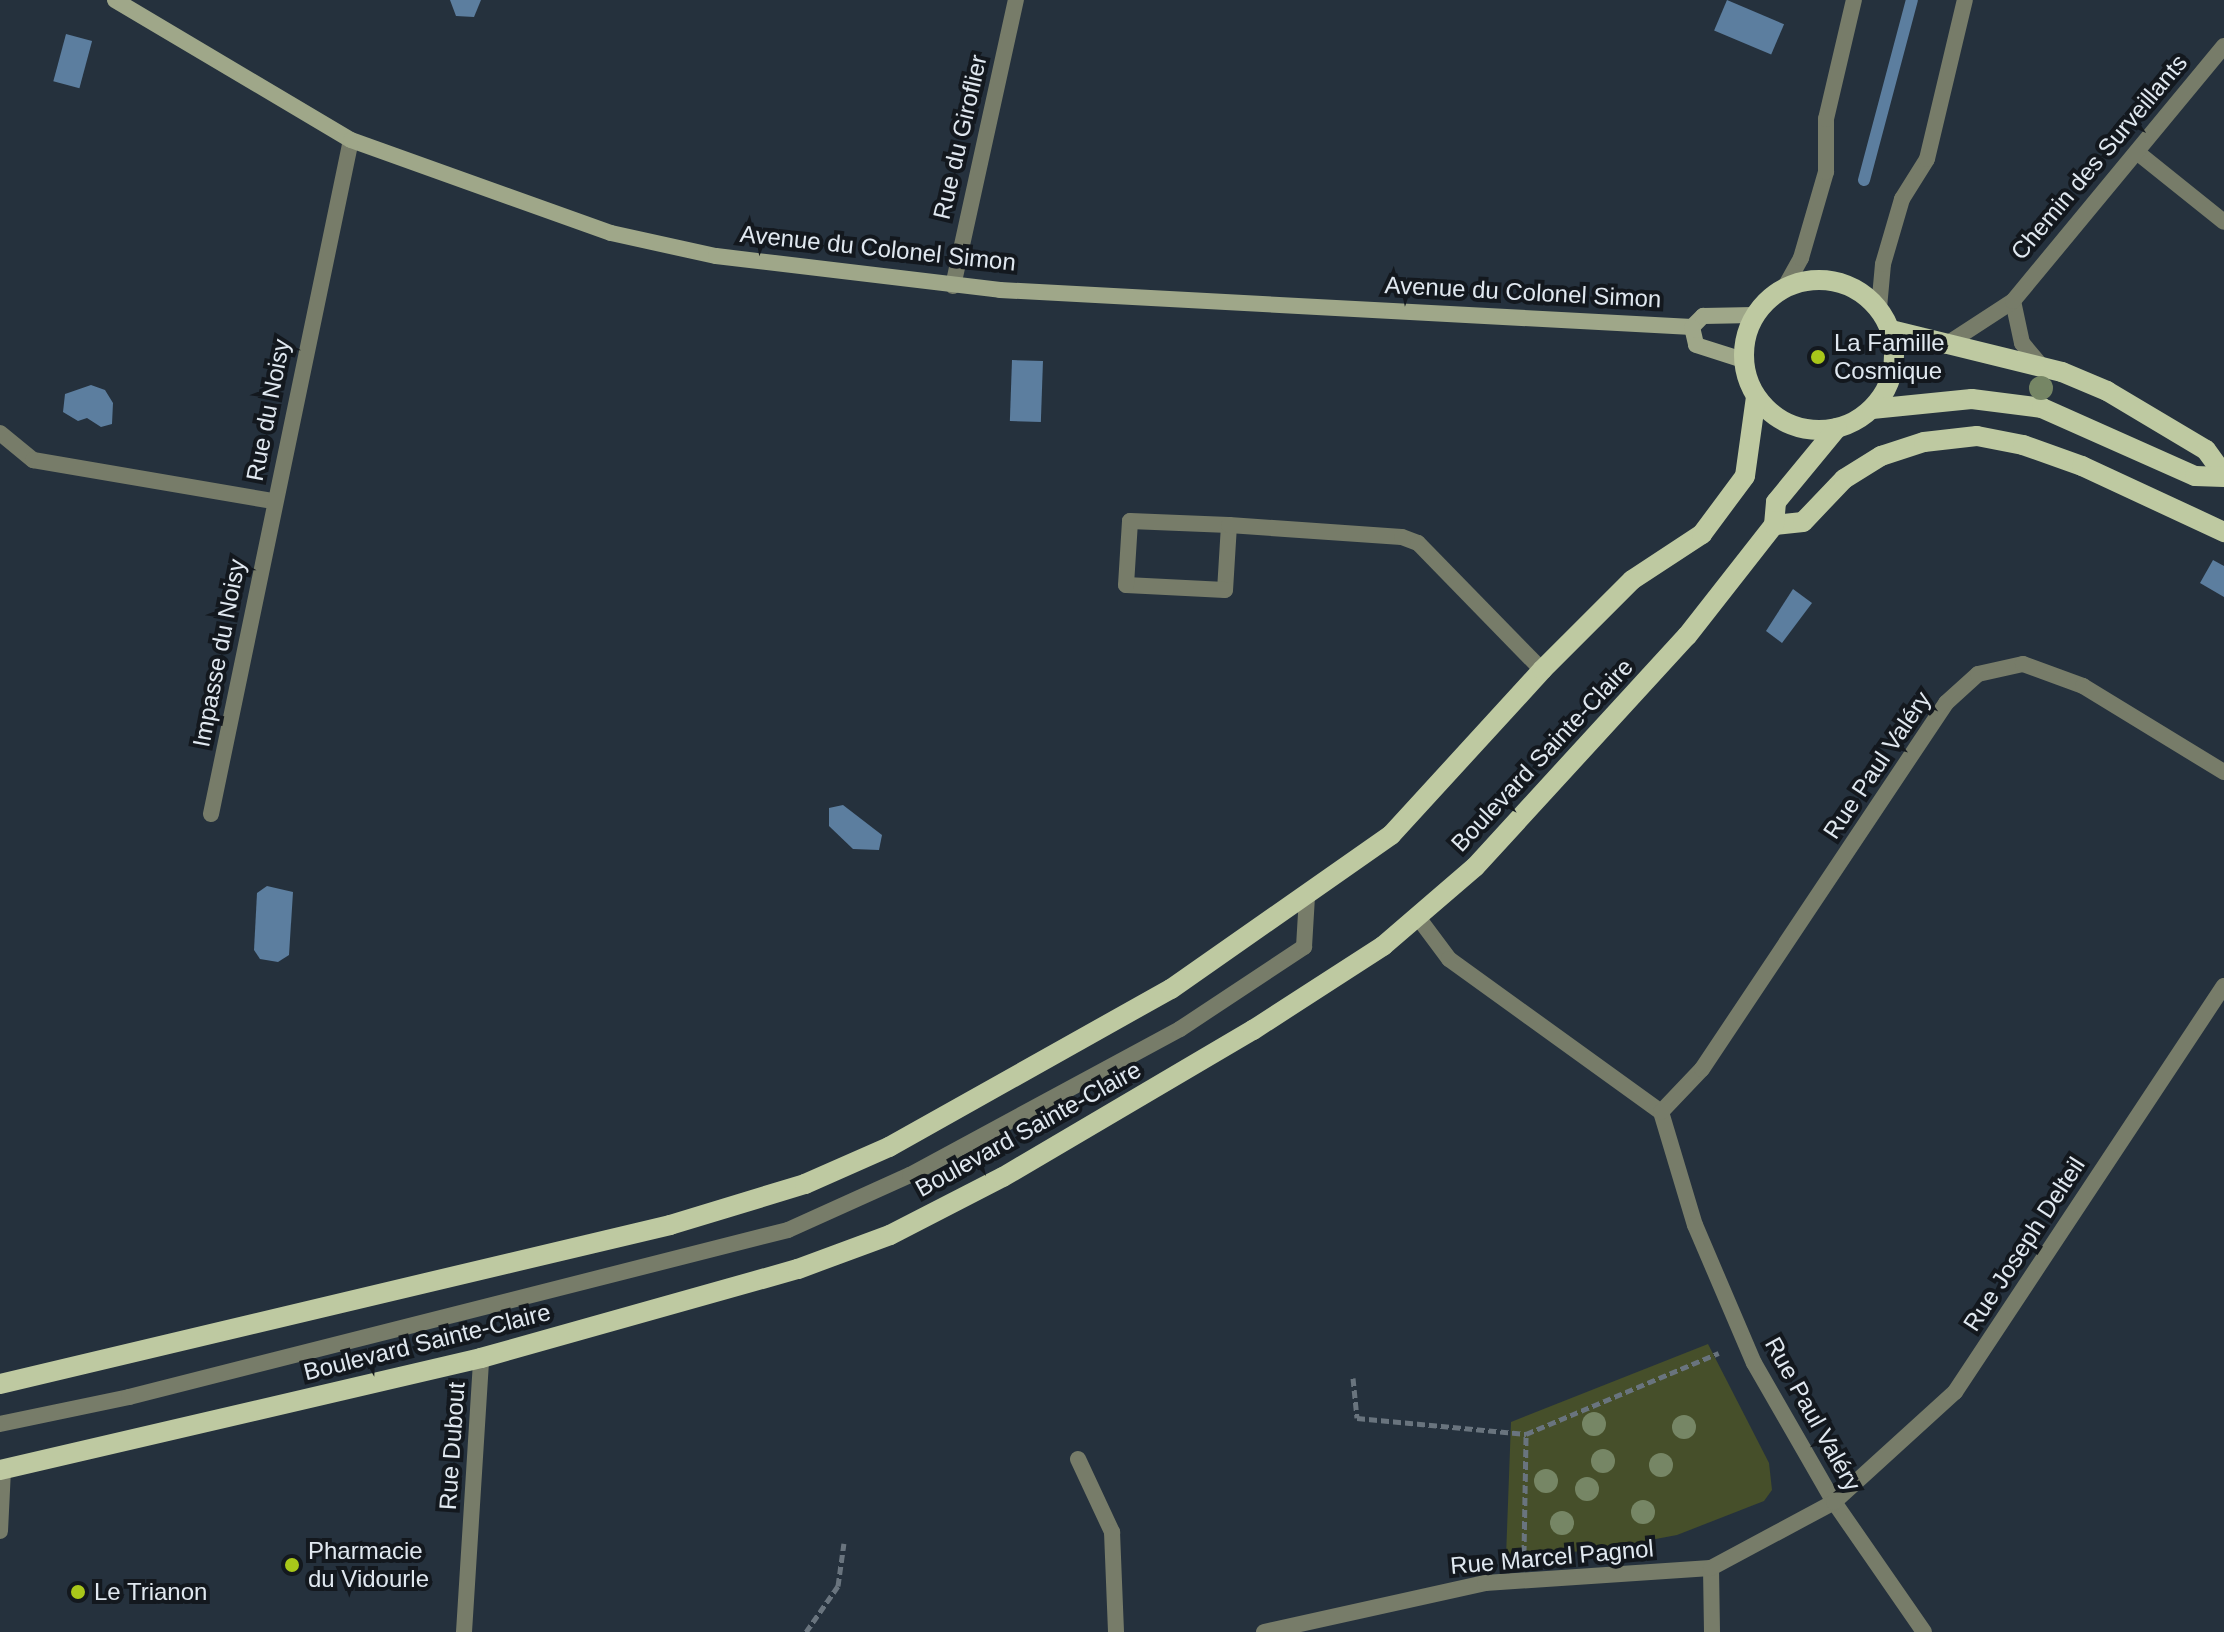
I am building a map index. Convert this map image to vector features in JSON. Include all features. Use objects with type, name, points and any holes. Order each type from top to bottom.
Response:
[{"type":"main road","name":"Avenue du Colonel Simon","points":[[115,0],[351,140],[611,233],[716,256],[953,286],[1692,327],[1703,316],[1754,315]]},
{"type":"main road","points":[[0,1384],[670,1225],[805,1184],[889,1147],[1171,989],[1391,835],[1542,670],[1632,580],[1702,534],[1729,501],[1745,476],[1756,397],[1743,360],[1754,315],[1785,287],[1810,279],[1836,281],[1860,290],[1879,308],[1891,330],[1893,372],[1872,409]]},
{"type":"main road","name":"Avenue du Colonel Simon","points":[[1692,327],[1696,345],[1743,360]]},
{"type":"main road","points":[[1891,330],[1944,346],[2042,367],[2107,391],[2206,450],[2224,476]]},
{"type":"main road","points":[[1756,397],[1792,425],[1837,428],[1872,409],[1972,399],[2042,408],[2195,476],[2224,476]]},
{"type":"main road","name":"Boulevard Sainte-Claire","points":[[1,1470],[481,1358],[798,1269],[890,1235],[1003,1177],[1253,1030],[1383,946],[1475,867],[1582,754],[1687,636],[1774,525],[1776,502],[1837,428]]},
{"type":"main road","points":[[1774,525],[1803,522],[1844,479],[1881,456],[1924,442],[1977,436],[2023,445],[2082,466],[2224,532]]},
{"type":"street","name":"Rue du Giroflier","points":[[953,286],[1016,0]]},
{"type":"street","points":[[1785,287],[1801,258],[1826,172],[1826,119],[1854,0]]},
{"type":"street","points":[[1879,308],[1883,264],[1902,199],[1927,159],[1965,0]]},
{"type":"street","name":"Chemin des Surveillants","points":[[1944,346],[2013,301],[2224,46]]},
{"type":"street","name":"Rue du Noisy","points":[[0,433],[33,460],[274,501],[351,140]]},
{"type":"street","points":[[2138,153],[2224,222]]},
{"type":"street","points":[[2013,301],[2022,343],[2042,367]]},
{"type":"street","name":"Impasse du Noisy","points":[[211,814],[274,501]]},
{"type":"street","points":[[1229,525],[1225,590],[1126,585],[1130,521],[1229,525],[1402,537],[1418,543],[1542,670]]},
{"type":"street","name":"Rue Paul Valéry","points":[[1924,1632],[1834,1502],[1745,1342],[1695,1225],[1661,1112],[1702,1069],[1946,703],[1978,674],[2023,664],[2083,686],[2224,772]]},
{"type":"street","points":[[0,1424],[129,1397],[788,1230],[910,1175],[1180,1029],[1304,947],[1307,896]]},
{"type":"street","points":[[1417,916],[1449,959],[1661,1112]]},
{"type":"street","name":"Rue Joseph Delteil","points":[[1834,1502],[1955,1392],[2224,986]]},
{"type":"street","name":"Rue Dubout","points":[[464,1632],[481,1358]]},
{"type":"street","points":[[1078,1459],[1112,1532],[1116,1632]]},
{"type":"street","points":[[0,1531],[1,1470]]},
{"type":"street","name":"Rue Marcel Pagnol","points":[[1264,1632],[1485,1583],[1711,1568],[1834,1502]]},
{"type":"street","points":[[1711,1568],[1712,1632]]},
{"type":"path","points":[[1353,1378],[1357,1418],[1526,1434],[1745,1342]]},
{"type":"path","points":[[1523,1580],[1526,1434]]},
{"type":"path","points":[[806,1632],[838,1586],[844,1543]]},
{"type":"green space","points":[[1708,1344],[1769,1463],[1772,1490],[1764,1501],[1677,1535],[1597,1550],[1506,1557],[1511,1422]]},
{"type":"water","points":[[450,0],[481,0],[474,17],[456,16]]},
{"type":"water","points":[[1727,0],[1784,24],[1771,55],[1714,30]]},
{"type":"water","points":[[66,34],[92,41],[79,88],[53,81]]},
{"type":"water","points":[[1012,360],[1043,361],[1041,422],[1010,421]]},
{"type":"water","points":[[91,385],[105,390],[113,403],[112,424],[101,427],[87,418],[78,421],[63,412],[65,394]]},
{"type":"water","points":[[2213,560],[2224,566],[2224,597],[2200,583]]},
{"type":"water","points":[[1793,589],[1812,603],[1782,643],[1766,631]]},
{"type":"water","points":[[843,805],[882,835],[879,850],[853,849],[829,826],[829,808]]},
{"type":"water","points":[[267,886],[293,892],[289,955],[278,962],[260,959],[254,950],[257,893]]},
{"type":"waterway","points":[[1864,180],[1912,0]]},
{"type":"place","name":"La Famille Cosmique","points":[[1818,357]]},
{"type":"place","name":"Pharmacie du Vidourle","points":[[292,1565]]},
{"type":"place","name":"Le Trianon","points":[[78,1592]]}]
